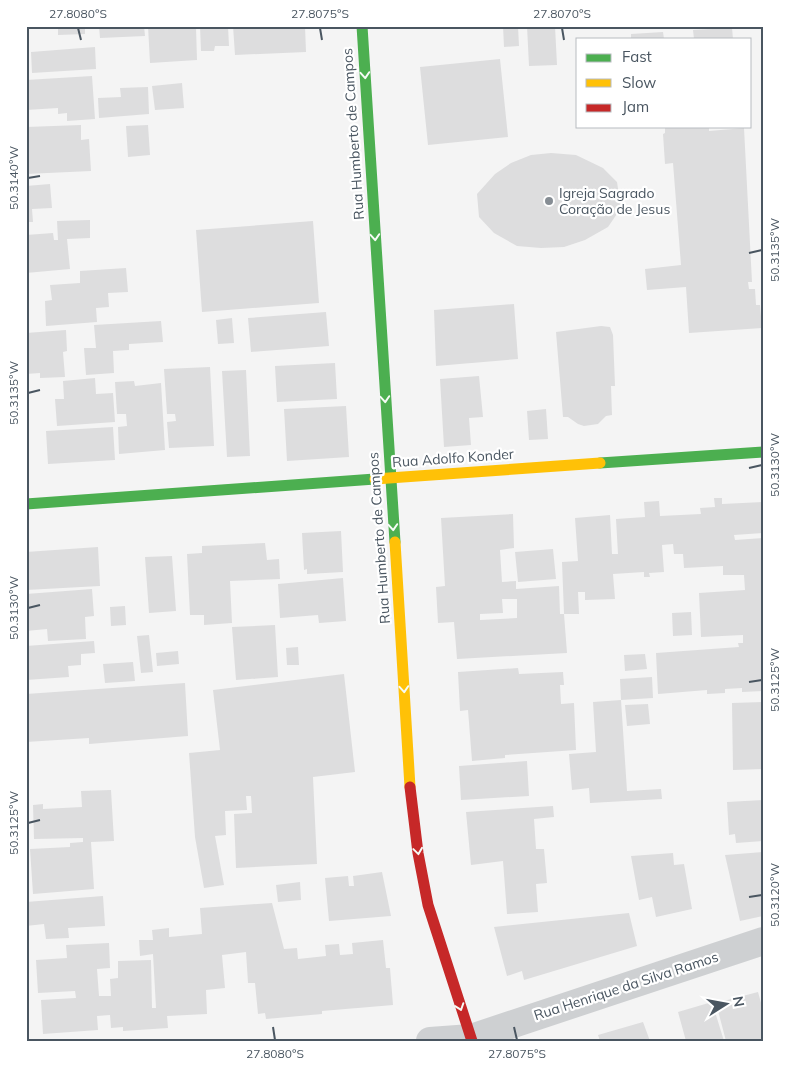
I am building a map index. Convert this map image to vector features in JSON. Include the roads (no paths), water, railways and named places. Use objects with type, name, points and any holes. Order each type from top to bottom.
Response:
[{"type":"main road","name":"Rua Humberto de Campos","points":[[362,26],[410,785],[418,853],[428,905],[440,948],[471,1039]]},
{"type":"main road","name":"Rua Adolfo Konder","points":[[26,504],[763,452]]},
{"type":"street","name":"Rua Henrique da Silva Ramos","points":[[430,1041],[471,1039],[763,941]]},
{"type":"place","name":"Igreja Sagrado Coração de Jesus","points":[[549,201]]}]
